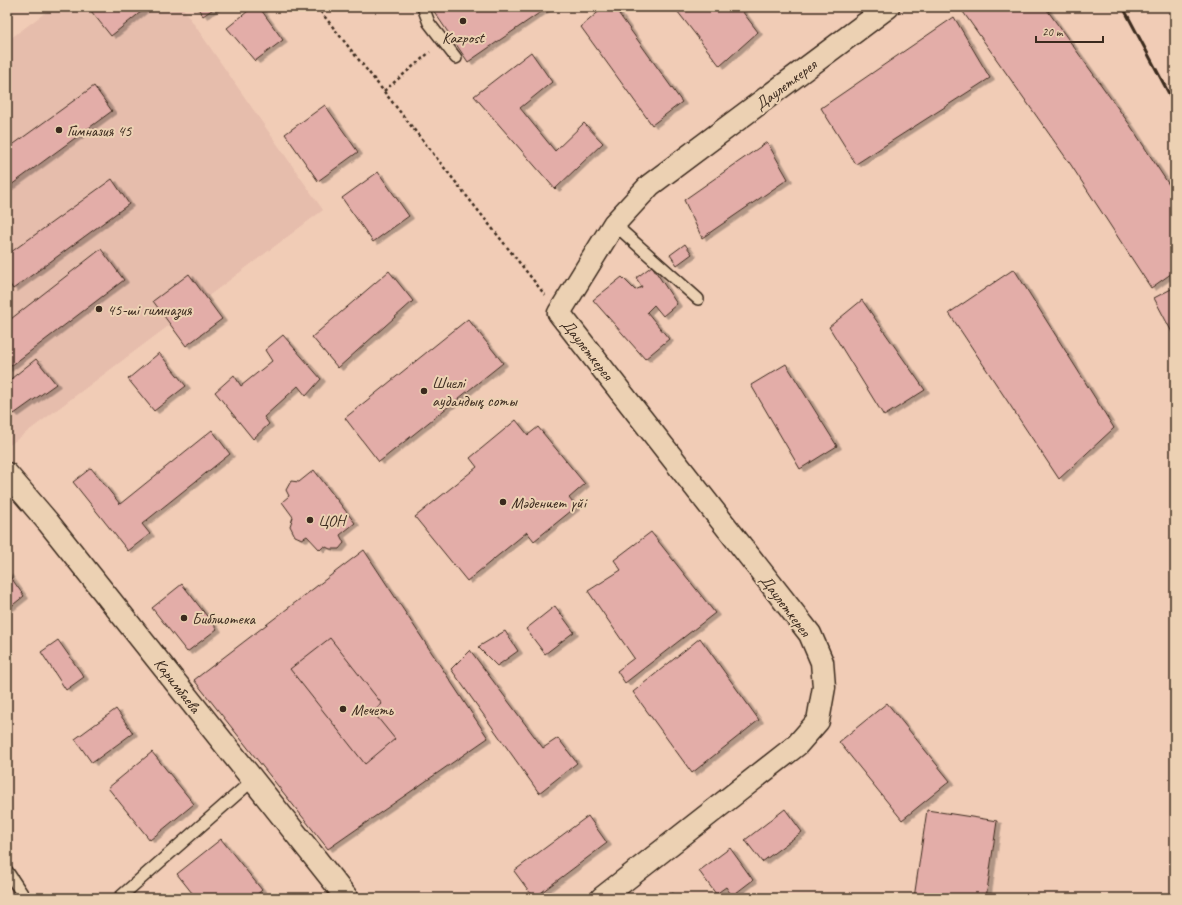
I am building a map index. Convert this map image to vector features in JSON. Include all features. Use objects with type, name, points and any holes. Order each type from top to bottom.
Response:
[{"type":"street","name":"Даулеткерея","points":[[602,898],[797,745],[818,721],[824,687],[822,662],[810,634],[559,313],[614,224],[650,185],[888,7]]},
{"type":"street","name":"Каримбаева","points":[[7,474],[48,522],[347,898]]},
{"type":"lane","points":[[423,7],[429,23],[456,58]]},
{"type":"lane","points":[[614,224],[698,299]]},
{"type":"lane","points":[[119,898],[253,780]]},
{"type":"lane","points":[[7,871],[26,898]]},
{"type":"path","points":[[317,7],[559,313]]},
{"type":"path","points":[[384,91],[443,41]]},
{"type":"shaded area","name":"45-ші гимназия","points":[[53,7],[182,7],[323,210],[7,447],[7,41]]},
{"type":"building","points":[[96,7],[147,7],[111,36],[91,11]]},
{"type":"building","points":[[197,7],[216,7],[203,16]]},
{"type":"building","points":[[253,7],[259,7],[283,40],[255,61],[227,28]]},
{"type":"building","points":[[431,7],[548,7],[468,62]]},
{"type":"building","points":[[604,7],[614,7],[682,102],[652,125],[581,27]]},
{"type":"building","points":[[674,7],[739,7],[758,32],[720,66]]},
{"type":"building","points":[[963,7],[1045,7],[1130,125],[1175,194],[1175,271],[1151,288],[1071,165],[961,9]]},
{"type":"building","points":[[954,17],[990,78],[856,164],[821,108]]},
{"type":"building","points":[[531,52],[552,82],[520,108],[555,151],[584,123],[603,143],[555,189],[474,96]]},
{"type":"building","name":"Гимназия 45","points":[[94,86],[112,111],[7,188],[7,149]]},
{"type":"building","points":[[325,105],[358,152],[318,181],[285,134]]},
{"type":"building","points":[[767,142],[788,179],[702,238],[684,200]]},
{"type":"building","points":[[378,172],[409,216],[373,242],[342,198]]},
{"type":"building","points":[[112,179],[129,204],[13,289],[7,280],[7,255]]},
{"type":"building","points":[[685,244],[692,254],[677,265],[670,255]]},
{"type":"building","points":[[101,249],[124,280],[7,369],[7,322]]},
{"type":"building","points":[[652,266],[677,304],[663,316],[654,305],[647,312],[669,339],[645,359],[593,300],[622,277],[635,290],[642,287],[636,278]]},
{"type":"building","points":[[1014,269],[1114,428],[1059,479],[949,313]]},
{"type":"building","points":[[389,271],[413,301],[338,368],[312,337]]},
{"type":"building","points":[[189,274],[222,319],[186,346],[153,301]]},
{"type":"building","points":[[1175,287],[1175,338],[1154,298]]},
{"type":"building","points":[[862,300],[925,390],[884,416],[829,327]]},
{"type":"building","name":"Шиелі аудандық соты","points":[[468,319],[503,363],[379,462],[345,418]]},
{"type":"building","points":[[283,335],[321,379],[306,396],[298,386],[264,417],[269,424],[253,439],[215,392],[234,375],[241,386],[272,361],[265,350]]},
{"type":"building","points":[[159,353],[186,386],[154,411],[128,379]]},
{"type":"building","points":[[36,359],[56,384],[14,414],[7,407],[7,382]]},
{"type":"building","points":[[786,364],[837,446],[800,469],[751,385]]},
{"type":"building","name":"Мәдениет үйі","points":[[516,420],[528,435],[538,427],[585,484],[569,498],[576,507],[534,541],[527,532],[467,581],[415,517],[477,467],[470,458]]},
{"type":"building","points":[[212,430],[230,454],[142,524],[150,534],[128,551],[73,482],[91,468],[120,504]]},
{"type":"building","name":"ЦОН","points":[[314,470],[355,523],[340,535],[344,543],[339,549],[330,549],[324,546],[320,550],[307,536],[302,539],[295,536],[290,526],[293,517],[282,502],[289,496],[286,490],[291,481],[299,482]]},
{"type":"building","points":[[651,532],[715,613],[625,683],[617,671],[634,658],[588,591],[621,570],[614,560]]},
{"type":"building","name":"Мечеть","points":[[364,550],[488,738],[328,849],[194,680]]},
{"type":"building","points":[[7,572],[24,596],[9,608],[7,605]]},
{"type":"building","name":"Библиотека","points":[[182,584],[217,629],[187,652],[152,608]]},
{"type":"building","points":[[555,606],[574,632],[545,654],[526,629]]},
{"type":"building","points":[[505,631],[518,651],[497,666],[478,647]]},
{"type":"building","points":[[330,638],[382,704],[373,712],[395,739],[365,764],[290,669]]},
{"type":"building","points":[[700,638],[759,720],[692,773],[633,692]]},
{"type":"building","points":[[58,640],[84,677],[66,690],[41,652]]},
{"type":"building","points":[[470,650],[543,748],[558,738],[577,763],[539,793],[451,669]]},
{"type":"building","points":[[887,703],[950,781],[902,820],[839,742]]},
{"type":"building","points":[[116,709],[133,733],[92,763],[75,739]]},
{"type":"building","points":[[152,752],[194,804],[150,840],[108,788]]},
{"type":"building","points":[[785,809],[802,832],[762,862],[745,840]]},
{"type":"building","points":[[927,810],[997,821],[986,898],[914,898]]},
{"type":"building","points":[[588,816],[607,843],[534,898],[514,871]]},
{"type":"building","points":[[221,839],[262,890],[253,898],[196,898],[177,874]]},
{"type":"building","points":[[730,848],[753,880],[732,896],[726,887],[716,894],[699,871]]},
{"type":"building","points":[[673,893],[677,898],[666,898]]},
{"type":"railway","points":[[1123,7],[1175,105]]},
{"type":"place","name":"Kazpost","points":[[463,21]]},
{"type":"place","name":"Гимназия 45","points":[[59,130]]},
{"type":"place","name":"45-ші гимназия","points":[[99,309]]},
{"type":"place","name":"Шиелі аудандық соты","points":[[424,391]]},
{"type":"place","name":"Мәдениет үйі","points":[[503,502]]},
{"type":"place","name":"ЦОН","points":[[310,520]]},
{"type":"place","name":"Библиотека","points":[[184,618]]},
{"type":"place","name":"Мечеть","points":[[343,709]]}]
